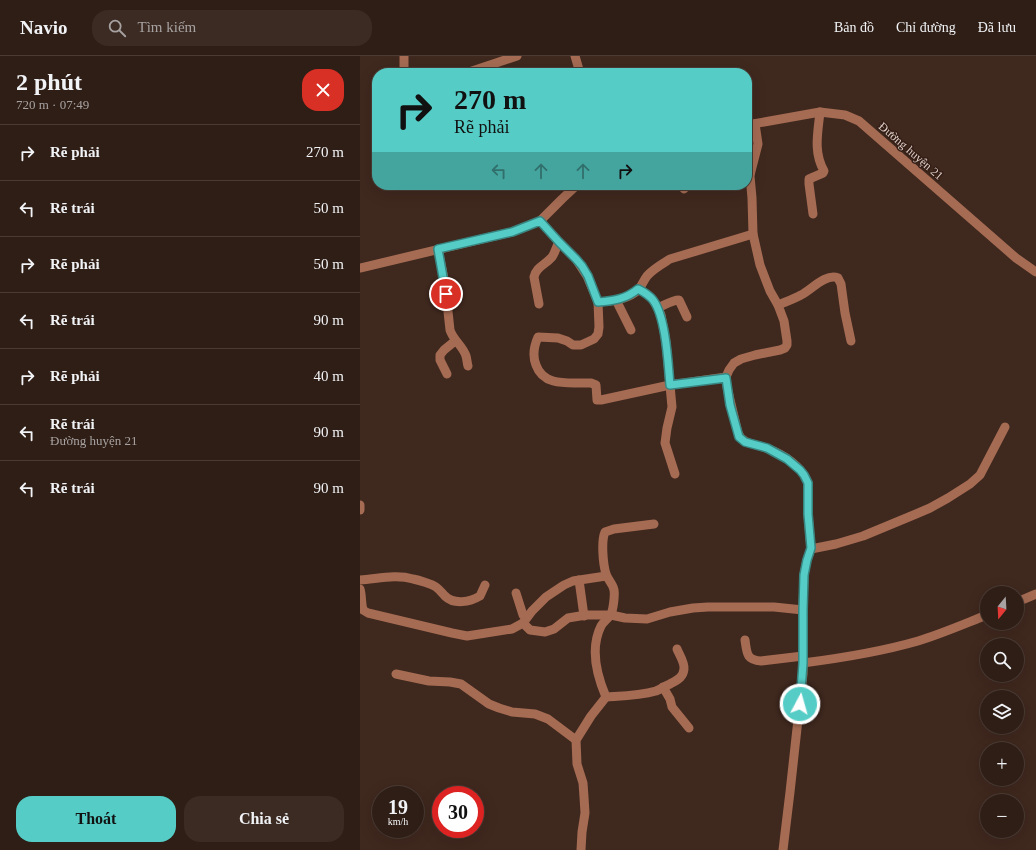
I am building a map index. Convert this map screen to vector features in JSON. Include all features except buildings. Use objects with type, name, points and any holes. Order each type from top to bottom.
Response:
[{"type":"street","points":[[404,56],[404,68]]},
{"type":"street","points":[[481,68],[518,56]]},
{"type":"street","points":[[575,56],[579,68]]},
{"type":"street","points":[[813,214],[809,179],[823,173],[824,171],[817,154],[820,112]]},
{"type":"street","name":"Đường huyện 21","points":[[752,124],[820,112],[845,115],[859,121],[1016,258],[1036,272]]},
{"type":"street","points":[[752,127],[758,144],[752,167]]},
{"type":"street","points":[[360,268],[512,232],[540,221],[572,190]]},
{"type":"street","points":[[751,190],[753,234],[760,265],[784,321],[787,335],[787,345],[785,348],[775,352],[754,355],[741,359],[732,365],[726,378],[730,405],[741,439],[745,442],[767,448],[781,455],[797,467],[804,475],[808,483],[808,514],[811,548],[805,567],[803,659],[783,850]]},
{"type":"street","points":[[540,221],[582,266],[588,276],[598,302],[599,327],[598,334],[594,339],[581,345],[573,345],[558,338],[538,337],[535,342],[533,355],[535,363],[542,376],[550,381],[592,383],[596,385],[597,400],[670,385],[726,378]]},
{"type":"street","points":[[598,302],[626,297],[638,289],[647,276],[670,259],[753,234]]},
{"type":"street","points":[[539,304],[534,277],[535,273],[539,267],[551,258],[559,242]]},
{"type":"street","points":[[438,249],[446,290],[450,330],[455,341],[466,356],[468,366]]},
{"type":"street","points":[[778,305],[803,294],[814,286],[832,277],[838,278],[841,284],[851,341]]},
{"type":"street","points":[[638,289],[653,300],[661,315],[666,342],[672,407],[665,443],[675,474]]},
{"type":"street","points":[[616,300],[631,330]]},
{"type":"street","points":[[658,308],[674,300],[679,300],[687,317]]},
{"type":"street","points":[[447,374],[440,360],[440,355],[455,341]]},
{"type":"street","points":[[811,548],[836,544],[863,536],[930,508],[948,498],[970,484],[980,475],[1005,427]]},
{"type":"street","points":[[360,505],[360,510]]},
{"type":"street","points":[[606,697],[599,677],[596,660],[596,642],[602,625],[611,615],[614,592],[613,587],[606,576],[603,536],[605,532],[614,529],[654,524]]},
{"type":"street","points":[[360,589],[363,610],[368,613],[467,636],[512,629],[525,620],[546,597],[564,584],[606,576]]},
{"type":"street","points":[[360,580],[396,577],[412,578],[436,587],[446,597],[460,602],[471,600],[480,596],[485,585]]},
{"type":"street","points":[[579,580],[584,616]]},
{"type":"street","points":[[516,593],[523,615],[530,630],[545,632],[554,629],[568,618],[602,614],[626,618],[647,619],[670,612],[693,608],[774,607],[803,610]]},
{"type":"street","points":[[1024,599],[1036,594]]},
{"type":"street","points":[[745,640],[748,655],[754,661],[862,655],[918,641],[980,618]]},
{"type":"street","points":[[581,850],[585,813],[583,784],[576,764],[576,740],[591,716],[606,697],[637,696],[658,690],[677,681],[681,677],[685,667],[677,649]]},
{"type":"street","points":[[396,674],[429,682],[450,682],[460,684],[489,704],[512,712],[535,714],[548,720],[576,740]]},
{"type":"street","points":[[663,687],[670,698],[672,707],[689,728]]},
{"type":"route","points":[[446,294],[438,249],[512,232],[540,221],[582,266],[588,276],[598,302],[608,302],[626,297],[638,289],[653,300],[661,315],[666,342],[670,385],[726,378],[730,405],[739,437],[745,442],[767,448],[787,459],[800,470],[808,483],[808,514],[811,548],[804,575],[804,636],[800,704]]}]
